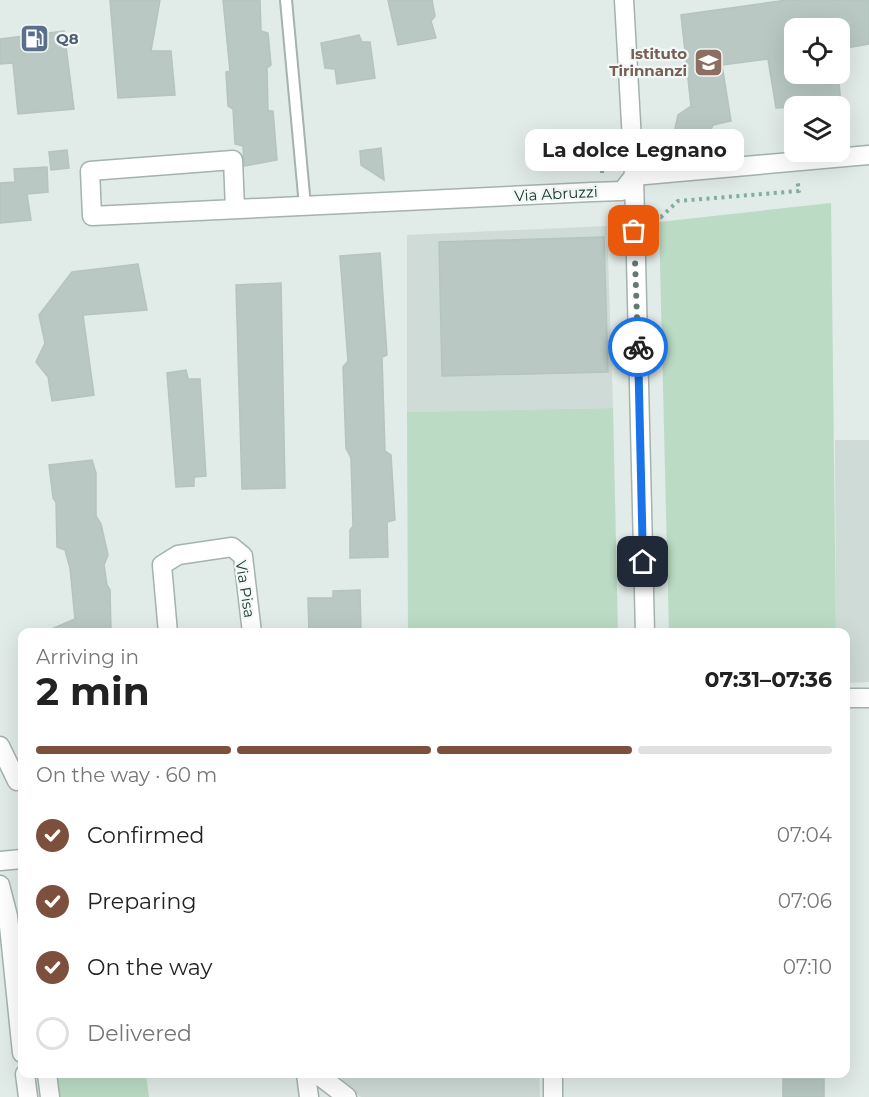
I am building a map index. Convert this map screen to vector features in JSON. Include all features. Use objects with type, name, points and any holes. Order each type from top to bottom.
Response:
[{"type":"street","points":[[624,0],[634,176],[645,628]]},
{"type":"street","name":"Via Abruzzi","points":[[235,209],[233,160],[90,171],[92,216],[622,191],[634,176],[869,155]]},
{"type":"street","name":"Via Pisa","points":[[168,628],[162,565],[178,555],[231,547],[243,556],[251,628]]},
{"type":"street","points":[[850,698],[869,698]]},
{"type":"street","points":[[0,746],[13,782]]},
{"type":"street","points":[[0,861],[18,859]]},
{"type":"street","points":[[0,885],[8,916],[18,1014]]},
{"type":"street","points":[[26,1078],[28,1097]]},
{"type":"street","points":[[48,1078],[50,1097]]},
{"type":"street","points":[[307,1078],[309,1097]]},
{"type":"street","points":[[322,1078],[347,1097]]},
{"type":"street","points":[[553,1078],[553,1097]]},
{"type":"lane","points":[[286,0],[305,206]]},
{"type":"shaded area","points":[[607,226],[613,408],[407,412],[407,235]]},
{"type":"shaded area","points":[[835,440],[869,440],[869,682],[850,683],[850,628],[836,628]]},
{"type":"shaded area","points":[[336,1078],[539,1078],[540,1097],[361,1097]]},
{"type":"green space","points":[[831,203],[836,628],[669,628],[659,222]]},
{"type":"green space","points":[[613,408],[618,628],[408,628],[407,412]]},
{"type":"green space","points":[[44,1078],[147,1078],[149,1097],[46,1097]]},
{"type":"building","points":[[110,0],[160,0],[151,51],[171,51],[175,95],[118,98]]},
{"type":"building","points":[[223,0],[260,0],[261,31],[268,33],[271,65],[267,68],[268,111],[273,111],[277,160],[244,166],[243,146],[235,144],[233,109],[228,106],[226,72],[230,71]]},
{"type":"building","points":[[388,0],[432,0],[435,16],[431,21],[436,38],[398,45]]},
{"type":"building","points":[[787,0],[869,0],[869,44],[850,47],[850,18],[784,18],[784,84],[839,84],[840,96],[784,96],[784,108],[776,108],[768,59],[722,65],[731,121],[713,125],[704,146],[696,149],[684,147],[674,133],[678,115],[691,106],[681,15]]},
{"type":"building","points":[[64,31],[74,109],[18,114],[13,63],[0,64],[0,39]]},
{"type":"building","points":[[359,35],[362,42],[370,42],[375,78],[337,84],[335,69],[325,68],[321,43]]},
{"type":"building","points":[[381,148],[384,180],[361,165],[360,151]]},
{"type":"building","points":[[67,150],[69,168],[51,170],[49,152]]},
{"type":"building","points":[[47,167],[48,192],[27,194],[31,220],[0,223],[0,183],[15,182],[14,169]]},
{"type":"building","points":[[604,237],[608,372],[442,376],[439,242]]},
{"type":"building","points":[[380,253],[387,355],[382,357],[385,451],[391,455],[395,520],[387,522],[388,557],[350,558],[350,530],[353,526],[351,458],[346,448],[343,367],[348,361],[340,256]]},
{"type":"building","points":[[138,264],[147,310],[83,315],[94,395],[52,401],[48,377],[36,362],[45,343],[39,315],[72,272]]},
{"type":"building","points":[[281,283],[285,488],[242,489],[236,285]]},
{"type":"building","points":[[186,370],[188,379],[200,379],[206,476],[194,477],[194,486],[176,487],[167,373]]},
{"type":"building","points":[[92,460],[96,473],[96,516],[101,524],[108,555],[104,565],[110,590],[111,628],[54,628],[75,619],[70,568],[65,550],[57,547],[56,502],[53,498],[49,465]]},
{"type":"building","points":[[360,590],[361,628],[309,628],[308,598],[333,598],[333,591]]},
{"type":"building","points":[[783,1079],[824,1079],[824,1097],[783,1097]]},
{"type":"way so far","points":[[634,231],[638,347]]},
{"type":"place","name":"Q8","points":[[35,39]]},
{"type":"place","name":"Istituto Tirinnanzi","points":[[708,63]]},
{"type":"place","name":"La dolce Legnano","points":[[634,231]]},
{"type":"route","points":[[638,347],[643,562]]}]
